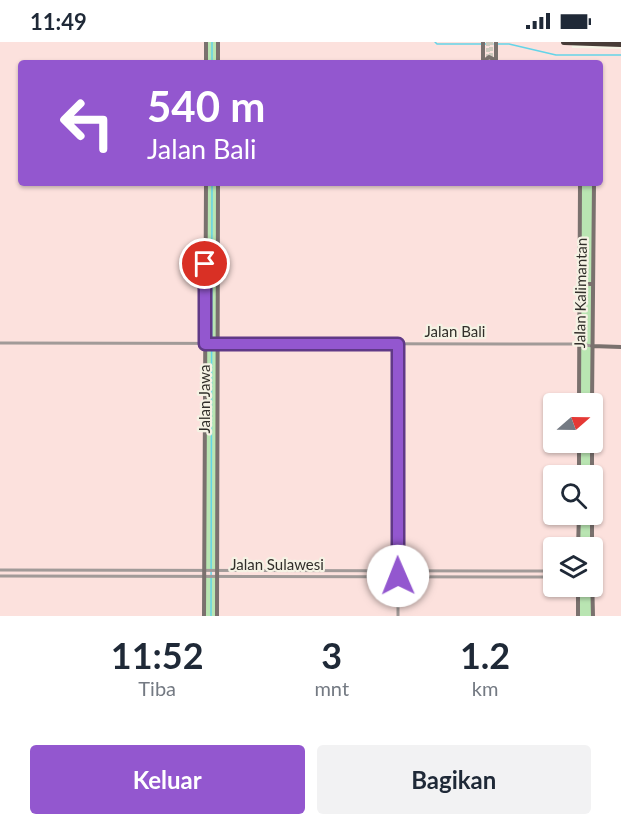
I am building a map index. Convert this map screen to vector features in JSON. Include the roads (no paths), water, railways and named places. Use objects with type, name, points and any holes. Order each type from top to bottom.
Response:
[{"type":"highway","points":[[565,42],[621,44]]},
{"type":"street","points":[[206,42],[206,60]]},
{"type":"street","points":[[218,42],[218,60]]},
{"type":"street","points":[[496,42],[496,60]]},
{"type":"street","points":[[483,44],[483,60]]},
{"type":"street","name":"Jalan Jawa","points":[[204,616],[206,576],[206,186]]},
{"type":"street","name":"Jalan Jawa","points":[[217,616],[218,186]]},
{"type":"street","name":"Jalan Kalimantan","points":[[579,393],[580,186]]},
{"type":"street","name":"Jalan Kalimantan","points":[[592,393],[594,186]]},
{"type":"street","points":[[579,284],[593,284]]},
{"type":"street","name":"Jalan Bali","points":[[0,343],[579,344],[621,347]]},
{"type":"street","points":[[398,344],[398,616]]},
{"type":"street","name":"Jalan Sulawesi","points":[[0,570],[543,571]]},
{"type":"street","name":"Jalan Sulawesi","points":[[0,576],[543,577]]},
{"type":"street","points":[[578,597],[578,616]]},
{"type":"street","points":[[592,597],[592,616]]},
{"type":"waterway","points":[[212,42],[212,60]]},
{"type":"waterway","points":[[435,42],[437,44],[493,44]]},
{"type":"waterway","points":[[498,44],[509,44],[556,55],[621,55]]},
{"type":"waterway","points":[[211,616],[212,186]]},
{"type":"tunnel","points":[[488,42],[488,60]]},
{"type":"tunnel","points":[[491,42],[491,60]]}]
